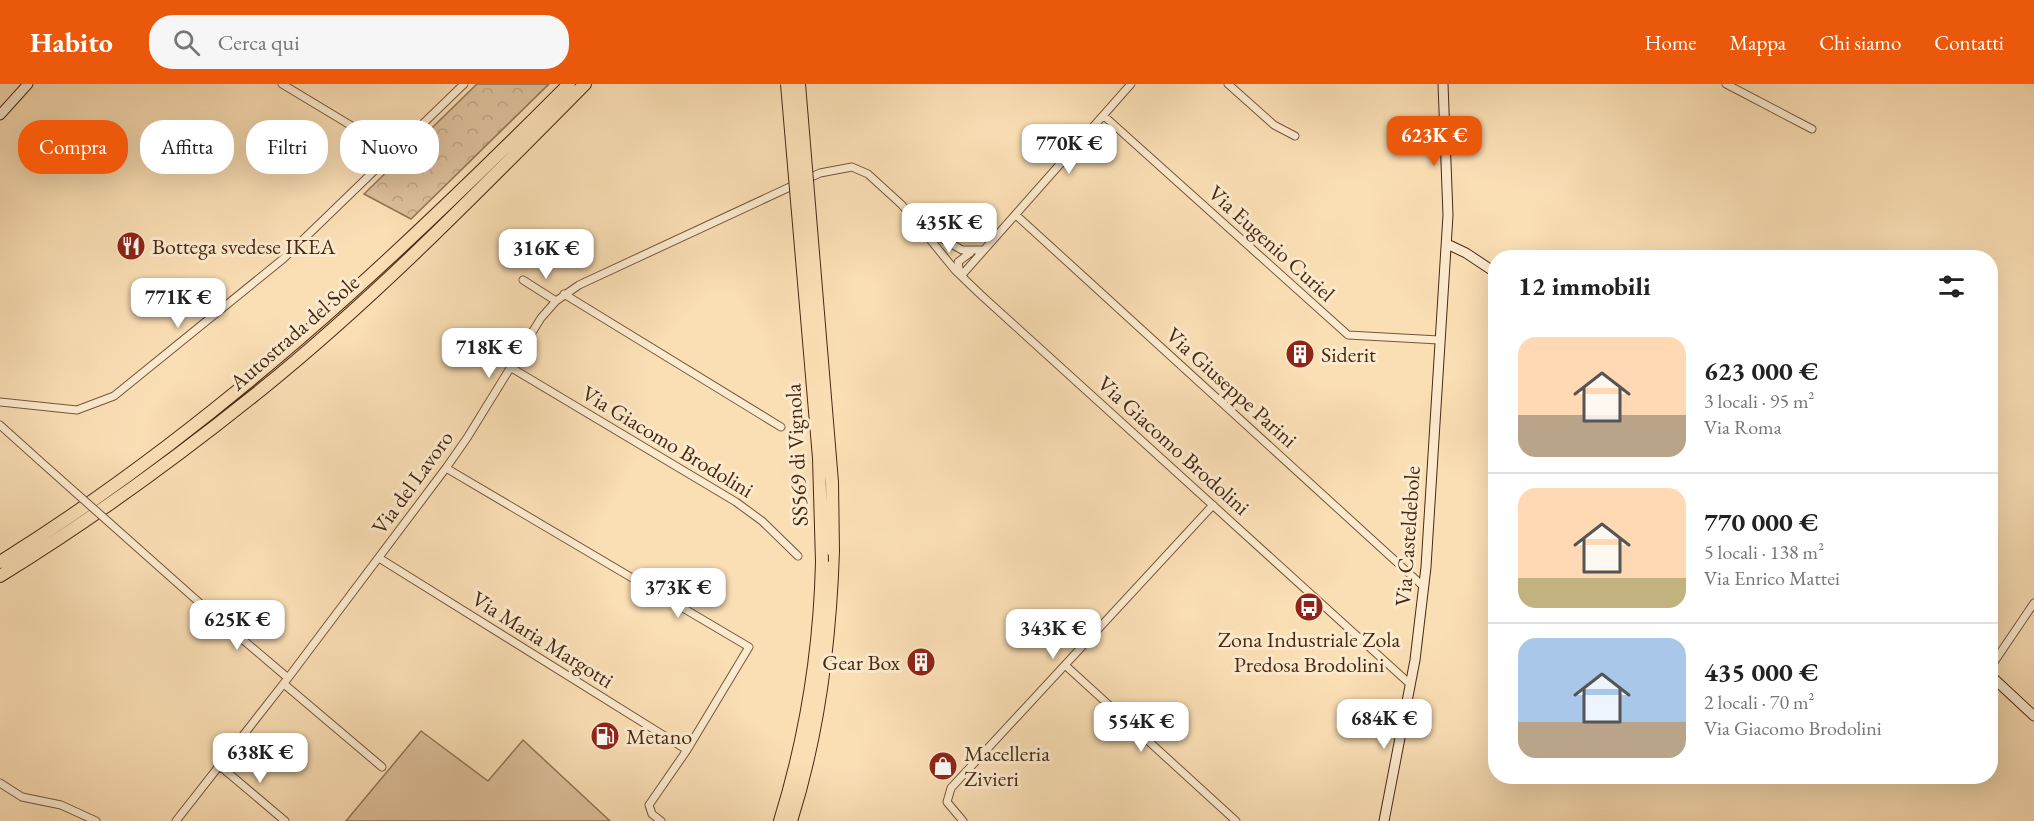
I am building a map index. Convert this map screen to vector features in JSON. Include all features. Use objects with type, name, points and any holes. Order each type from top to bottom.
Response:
[{"type":"highway","name":"Autostrada del Sole","points":[[0,562],[128,475],[253,379],[396,253],[569,84]]},
{"type":"highway","name":"Autostrada del Sole","points":[[0,576],[122,495],[263,388],[395,272],[585,84]]},
{"type":"highway","name":"SS569 di Vignola","points":[[780,821],[807,714],[816,653],[822,561],[819,458],[787,84]]},
{"type":"highway","name":"SS569 di Vignola","points":[[791,821],[808,761],[828,649],[833,552],[832,482],[799,84]]},
{"type":"street","points":[[0,115],[28,84]]},
{"type":"street","points":[[282,84],[342,120]]},
{"type":"street","points":[[427,120],[464,84]]},
{"type":"street","points":[[986,248],[960,258],[958,267],[961,276],[1104,116],[1131,84]]},
{"type":"street","points":[[1228,84],[1274,125],[1295,136]]},
{"type":"street","name":"Via Casteldebole","points":[[1384,821],[1410,684],[1424,586],[1447,248],[1449,186],[1443,84]]},
{"type":"street","points":[[1726,84],[1812,129]]},
{"type":"street","name":"Via Eugenio Curiel","points":[[1104,116],[1348,335],[1439,340]]},
{"type":"street","name":"Via del Lavoro","points":[[176,821],[286,681],[446,468],[541,318],[564,294],[780,190],[830,169],[852,167],[868,174],[921,226]]},
{"type":"street","points":[[0,402],[77,410],[95,405],[131,383],[265,274],[372,174]]},
{"type":"street","name":"Via Giuseppe Parini","points":[[1016,215],[1424,586]]},
{"type":"street","points":[[921,226],[953,246],[975,252]]},
{"type":"street","name":"Via Giacomo Brodolini","points":[[921,226],[961,276],[1410,684]]},
{"type":"street","points":[[1447,248],[1466,253],[1488,268]]},
{"type":"street","points":[[523,280],[556,301]]},
{"type":"street","points":[[564,294],[781,427]]},
{"type":"street","name":"Via Giacomo Brodolini","points":[[510,367],[736,502],[762,521],[798,556]]},
{"type":"street","points":[[0,425],[382,767]]},
{"type":"street","points":[[446,468],[749,647],[687,750],[649,805],[652,814],[662,821]]},
{"type":"street","points":[[963,821],[947,802],[951,788],[1213,505]]},
{"type":"street","name":"Via Maria Margotti","points":[[379,558],[687,750]]},
{"type":"street","points":[[1998,656],[2034,603]]},
{"type":"street","points":[[1065,665],[1236,821]]},
{"type":"street","points":[[1998,682],[2034,716]]},
{"type":"street","points":[[220,766],[285,821]]},
{"type":"street","points":[[0,783],[22,797],[60,805],[96,821]]},
{"type":"green space","points":[[477,84],[549,84],[411,219],[364,194],[385,174],[439,174],[439,121]]},
{"type":"green space","points":[[421,731],[488,781],[523,740],[610,821],[346,821]]},
{"type":"place","name":"Bottega svedese IKEA","points":[[131,246]]},
{"type":"place","name":"Siderit","points":[[1300,354]]},
{"type":"place","name":"Zona Industriale Zola Predosa Brodolini","points":[[1309,607]]},
{"type":"place","name":"Gear Box","points":[[921,662]]},
{"type":"place","name":"Metano","points":[[605,736]]},
{"type":"place","name":"Macelleria Zivieri","points":[[943,766]]}]
